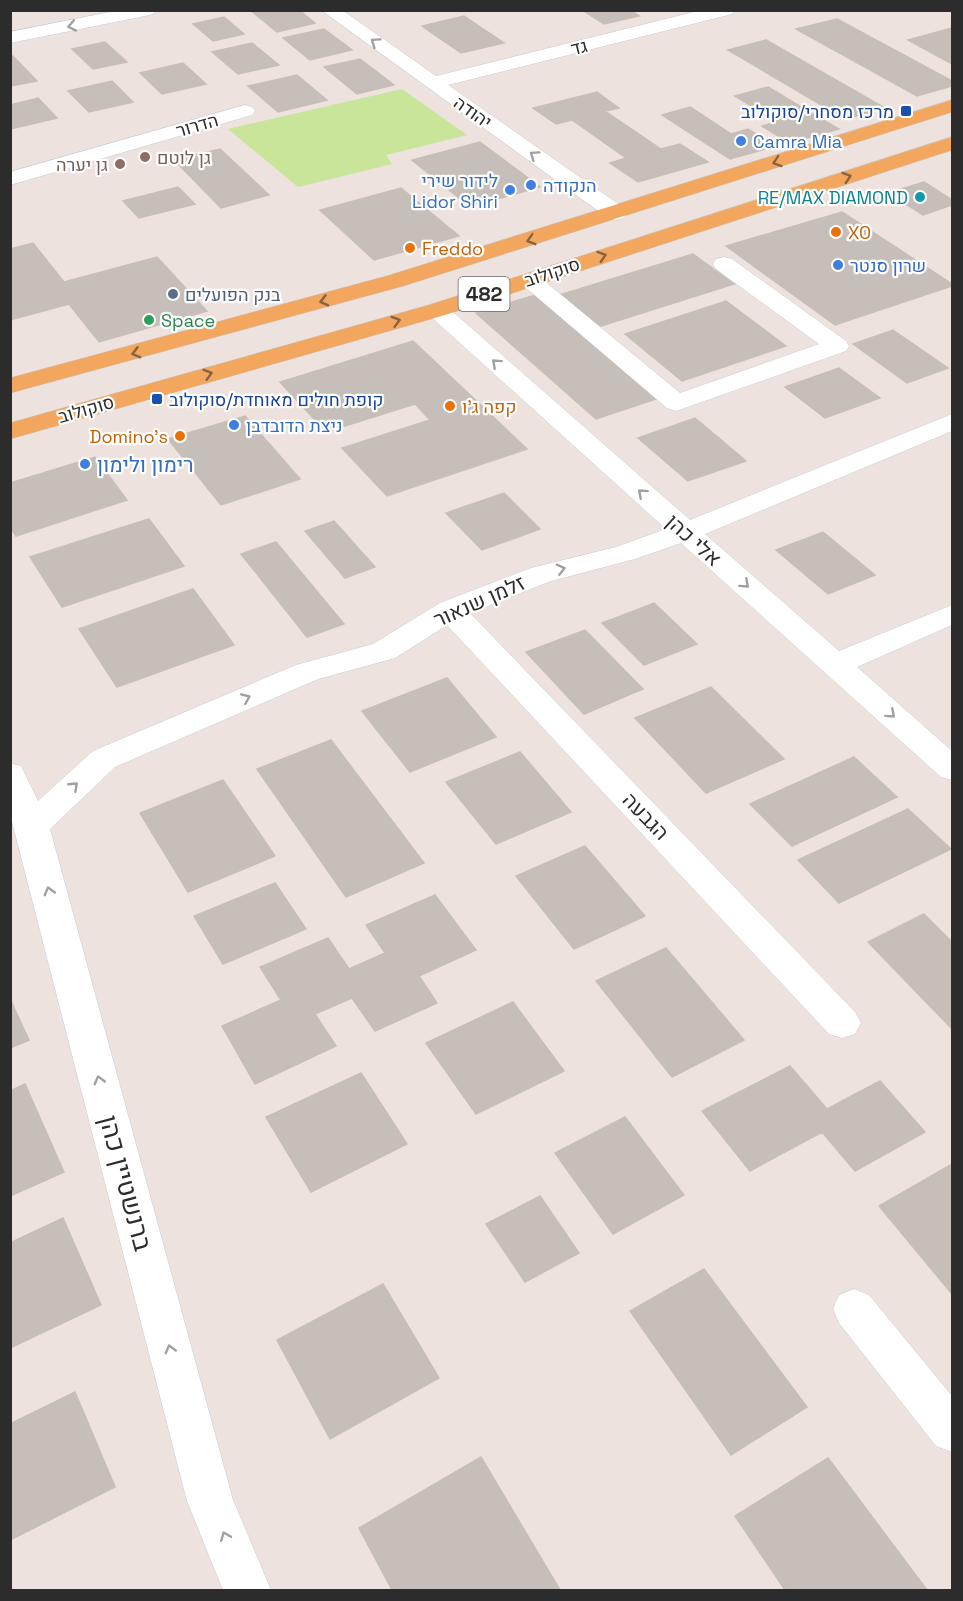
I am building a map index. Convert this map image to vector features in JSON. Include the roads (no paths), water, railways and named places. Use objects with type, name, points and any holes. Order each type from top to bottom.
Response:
[{"type":"main road","name":"סוקולוב","points":[[10,386],[395,281],[952,106]]},
{"type":"main road","name":"סוקולוב","points":[[10,431],[437,310],[952,143]]},
{"type":"street","points":[[10,38],[150,10]]},
{"type":"street","name":"יהודה","points":[[330,10],[616,213]]},
{"type":"street","name":"גד","points":[[432,83],[726,10]]},
{"type":"street","name":"הדרור","points":[[10,179],[245,111]]},
{"type":"street","points":[[529,280],[675,404],[837,346],[724,264]]},
{"type":"street","name":"אלי כהן","points":[[437,310],[952,769]]},
{"type":"street","name":"זלמן שנאור","points":[[32,826],[104,759],[307,672],[384,651],[450,610],[541,574],[625,553],[685,532],[952,422]]},
{"type":"street","name":"הגבעה","points":[[450,610],[842,1023]]},
{"type":"street","points":[[835,664],[952,614]]},
{"type":"street","name":"ברנשטיין כהן","points":[[10,774],[32,826],[210,1501],[247,1590]]},
{"type":"street","points":[[854,1309],[952,1430]]},
{"type":"place","name":"מרכז מסחרי/סוקולוב","points":[[906,111]]},
{"type":"place","name":"Camra Mia","points":[[741,141]]},
{"type":"place","name":"גן לוטם","points":[[145,157]]},
{"type":"place","name":"גן יערה","points":[[120,164]]},
{"type":"place","name":"הנקודה","points":[[531,185]]},
{"type":"place","name":"לידור שירי Lidor Shiri","points":[[510,190]]},
{"type":"place","name":"RE/MAX DIAMOND","points":[[920,197]]},
{"type":"place","name":"XO","points":[[836,232]]},
{"type":"place","name":"Freddo","points":[[410,248]]},
{"type":"place","name":"שרון סנטר","points":[[838,265]]},
{"type":"place","name":"בנק הפועלים","points":[[173,294]]},
{"type":"place","name":"Space","points":[[149,320]]},
{"type":"place","name":"קופת חולים מאוחדת/סוקולוב","points":[[157,399]]},
{"type":"place","name":"קפה ג'ו","points":[[450,406]]},
{"type":"place","name":"ניצת הדובדבן","points":[[234,425]]},
{"type":"place","name":"Domino's","points":[[180,436]]},
{"type":"place","name":"רימון ולימון","points":[[85,464]]}]
